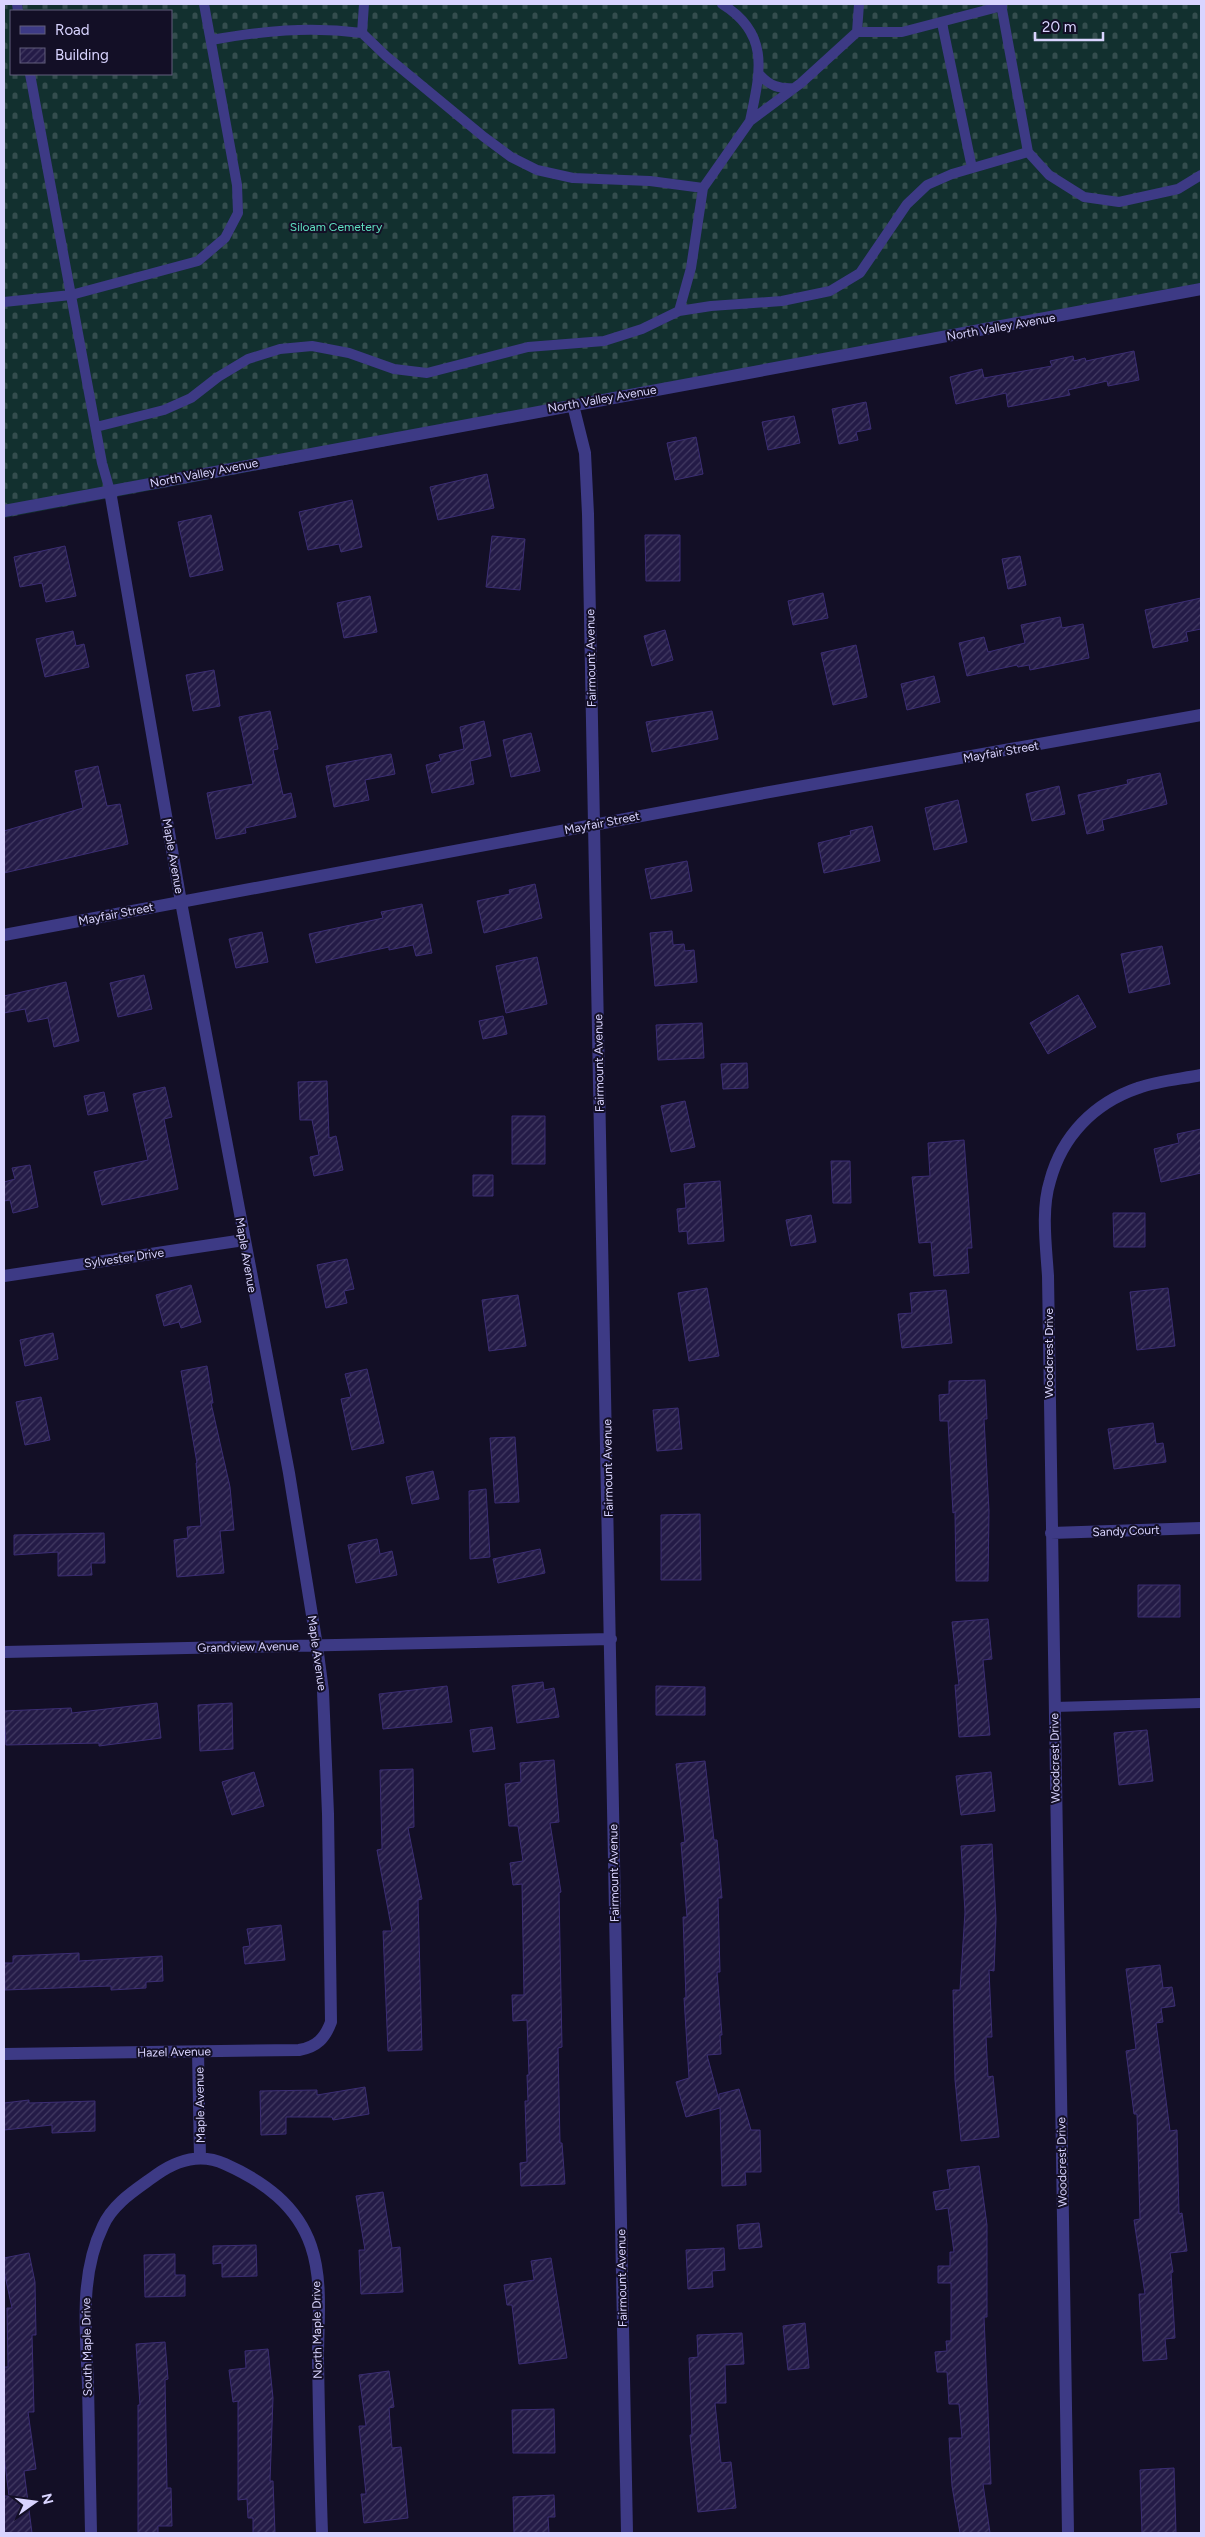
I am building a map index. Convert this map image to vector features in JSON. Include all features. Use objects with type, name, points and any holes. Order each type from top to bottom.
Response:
[{"type":"street","name":"North Valley Avenue","points":[[4,510],[1201,289]]},
{"type":"street","name":"Fairmount Avenue","points":[[573,405],[585,453],[611,1639],[627,2533]]},
{"type":"street","name":"Maple Avenue","points":[[110,491],[181,902],[288,1473],[317,1646],[323,1691],[328,1814],[330,2024]]},
{"type":"street","name":"Mayfair Street","points":[[4,935],[594,825],[1201,715]]},
{"type":"street","name":"Woodcrest Drive","points":[[1068,2533],[1048,1276],[1045,1214],[1049,1181],[1061,1154],[1080,1124],[1100,1105],[1140,1087],[1201,1075]]},
{"type":"street","name":"Sylvester Drive","points":[[4,1276],[244,1240]]},
{"type":"street","name":"Sandy Court","points":[[1051,1533],[1201,1528]]},
{"type":"street","name":"Grandview Avenue","points":[[4,1652],[611,1639]]},
{"type":"street","name":"Hazel Avenue","points":[[4,2054],[308,2049],[316,2045],[326,2035],[330,2024]]},
{"type":"street","name":"Maple Avenue","points":[[198,2052],[200,2158]]},
{"type":"street","name":"South Maple Drive","points":[[90,2533],[86,2293],[95,2248],[103,2225],[115,2208],[132,2192],[165,2169],[189,2159],[200,2158]]},
{"type":"street","name":"North Maple Drive","points":[[200,2158],[218,2161],[244,2172],[273,2190],[290,2209],[311,2246],[318,2298],[322,2533]]},
{"type":"lane","points":[[4,302],[71,295],[198,261],[225,238],[238,213],[237,185],[204,4]]},
{"type":"lane","points":[[362,33],[364,4]]},
{"type":"lane","points":[[722,4],[746,22],[756,43],[760,75],[750,120]]},
{"type":"lane","points":[[857,32],[859,4]]},
{"type":"lane","points":[[679,311],[692,268],[703,188],[750,120],[794,88],[857,32],[902,32],[942,23],[1002,5],[1028,152],[1049,175],[1084,197],[1119,202],[1178,189],[1201,176]]},
{"type":"lane","points":[[942,23],[972,168]]},
{"type":"lane","points":[[211,40],[262,32],[299,29],[326,28],[362,33],[386,56],[484,137],[511,157],[537,170],[573,178],[650,181],[703,188]]},
{"type":"lane","points":[[30,75],[96,427],[110,491]]},
{"type":"lane","points":[[760,75],[769,85],[794,88]]},
{"type":"lane","points":[[96,427],[164,410],[191,398],[218,377],[248,359],[280,349],[312,346],[349,353],[394,368],[427,373],[528,347],[604,341],[642,329],[679,311],[711,306],[782,301],[830,291],[860,274],[907,204],[927,185],[972,168],[1028,152]]},
{"type":"lane","points":[[1054,1707],[1201,1703]]},
{"type":"green space","name":"Siloam Cemetery","points":[[4,4],[1201,4],[1201,292],[4,518]]},
{"type":"building","points":[[1134,351],[1139,380],[1108,386],[1107,381],[1068,390],[1070,395],[1008,407],[1006,393],[956,404],[950,377],[982,369],[984,378],[1052,366],[1050,361],[1073,356],[1074,361],[1085,358],[1086,361]]},
{"type":"building","points":[[866,402],[871,429],[856,432],[858,440],[839,444],[832,409]]},
{"type":"building","points":[[794,416],[800,443],[768,450],[762,422]]},
{"type":"building","points":[[696,437],[703,474],[675,480],[667,443]]},
{"type":"building","points":[[487,474],[494,508],[438,520],[430,487]]},
{"type":"building","points":[[352,500],[362,547],[341,552],[339,544],[308,550],[299,512]]},
{"type":"building","points":[[211,515],[223,570],[190,577],[178,522]]},
{"type":"building","points":[[645,535],[680,535],[680,581],[646,581]]},
{"type":"building","points":[[492,536],[525,539],[520,590],[486,587]]},
{"type":"building","points":[[65,546],[76,596],[46,602],[42,583],[20,587],[14,557]]},
{"type":"building","points":[[1020,556],[1026,585],[1008,589],[1002,559]]},
{"type":"building","points":[[823,593],[828,618],[793,625],[788,601]]},
{"type":"building","points":[[370,596],[377,632],[344,638],[337,603]]},
{"type":"building","points":[[1201,598],[1201,629],[1186,632],[1188,641],[1153,648],[1145,610]]},
{"type":"building","points":[[1060,617],[1062,628],[1083,624],[1089,658],[1030,670],[1029,665],[1018,667],[1017,665],[967,676],[959,643],[984,637],[988,652],[1025,643],[1021,625]]},
{"type":"building","points":[[665,630],[673,660],[652,666],[644,636]]},
{"type":"building","points":[[73,631],[76,646],[84,644],[89,667],[45,677],[36,639]]},
{"type":"building","points":[[856,645],[867,697],[833,705],[821,653]]},
{"type":"building","points":[[214,670],[220,706],[193,711],[186,675]]},
{"type":"building","points":[[934,676],[940,702],[907,710],[901,684]]},
{"type":"building","points":[[270,711],[278,749],[273,750],[283,795],[291,793],[296,817],[245,828],[246,833],[216,839],[207,793],[253,784],[239,717]]},
{"type":"building","points":[[712,711],[718,739],[652,752],[646,722]]},
{"type":"building","points":[[484,721],[491,756],[470,761],[474,784],[432,793],[426,765],[441,761],[439,755],[464,749],[460,727]]},
{"type":"building","points":[[531,733],[540,771],[511,777],[503,740]]},
{"type":"building","points":[[391,754],[395,774],[365,780],[369,800],[334,807],[326,766]]},
{"type":"building","points":[[98,766],[107,806],[120,804],[128,844],[4,873],[4,831],[83,808],[75,771]]},
{"type":"building","points":[[1160,773],[1167,804],[1102,820],[1104,830],[1087,834],[1078,795],[1128,784],[1127,780]]},
{"type":"building","points":[[1059,786],[1065,814],[1032,821],[1026,794]]},
{"type":"building","points":[[958,800],[967,842],[934,850],[925,808]]},
{"type":"building","points":[[872,826],[880,861],[824,873],[818,843],[851,835],[850,831]]},
{"type":"building","points":[[687,861],[692,891],[651,899],[645,869]]},
{"type":"building","points":[[535,884],[542,918],[484,933],[477,901],[510,894],[509,890]]},
{"type":"building","points":[[422,904],[432,953],[416,956],[413,945],[389,950],[389,947],[316,963],[309,934],[383,918],[381,912]]},
{"type":"building","points":[[672,931],[673,945],[684,944],[685,951],[694,950],[697,982],[655,986],[650,933]]},
{"type":"building","points":[[262,932],[268,962],[236,968],[229,939]]},
{"type":"building","points":[[1162,946],[1170,984],[1129,993],[1121,954]]},
{"type":"building","points":[[537,957],[547,1004],[506,1013],[496,966]]},
{"type":"building","points":[[144,975],[152,1009],[118,1017],[110,983]]},
{"type":"building","points":[[66,982],[79,1041],[54,1047],[48,1018],[28,1022],[25,1009],[4,1013],[4,996]]},
{"type":"building","points":[[1078,995],[1096,1027],[1048,1054],[1030,1023]]},
{"type":"building","points":[[503,1016],[507,1034],[483,1039],[479,1021]]},
{"type":"building","points":[[702,1023],[704,1058],[658,1060],[656,1025]]},
{"type":"building","points":[[747,1063],[748,1088],[723,1089],[721,1064]]},
{"type":"building","points":[[327,1081],[329,1138],[336,1136],[343,1170],[314,1176],[310,1157],[319,1155],[312,1120],[300,1120],[298,1082]]},
{"type":"building","points":[[165,1087],[172,1117],[164,1119],[178,1189],[102,1205],[94,1172],[148,1160],[133,1094]]},
{"type":"building","points":[[104,1092],[108,1111],[88,1115],[84,1096]]},
{"type":"building","points":[[685,1101],[695,1147],[671,1152],[661,1106]]},
{"type":"building","points":[[512,1116],[545,1116],[545,1164],[512,1164]]},
{"type":"building","points":[[1201,1129],[1201,1173],[1161,1182],[1154,1149],[1179,1143],[1177,1134]]},
{"type":"building","points":[[964,1140],[972,1248],[967,1248],[969,1273],[934,1276],[931,1242],[919,1243],[912,1177],[930,1176],[928,1143]]},
{"type":"building","points":[[831,1161],[850,1161],[851,1203],[833,1203]]},
{"type":"building","points":[[30,1165],[38,1207],[13,1213],[10,1200],[4,1201],[4,1182],[15,1179],[12,1168]]},
{"type":"building","points":[[473,1175],[493,1175],[493,1196],[473,1196]]},
{"type":"building","points":[[720,1181],[724,1241],[688,1244],[687,1231],[679,1232],[677,1209],[686,1208],[684,1184]]},
{"type":"building","points":[[1113,1213],[1145,1213],[1145,1247],[1114,1247]]},
{"type":"building","points":[[811,1215],[816,1242],[791,1246],[786,1220]]},
{"type":"building","points":[[347,1259],[354,1289],[344,1291],[347,1303],[326,1308],[317,1265]]},
{"type":"building","points":[[191,1285],[201,1322],[181,1328],[179,1322],[164,1326],[156,1295]]},
{"type":"building","points":[[707,1288],[719,1356],[689,1361],[678,1293]]},
{"type":"building","points":[[1168,1288],[1175,1346],[1137,1350],[1130,1292]]},
{"type":"building","points":[[946,1290],[952,1343],[902,1348],[898,1314],[912,1313],[910,1293]]},
{"type":"building","points":[[518,1295],[526,1346],[489,1351],[482,1300]]},
{"type":"building","points":[[53,1333],[58,1359],[25,1366],[20,1340]]},
{"type":"building","points":[[207,1366],[213,1403],[211,1403],[230,1487],[234,1530],[220,1531],[224,1573],[177,1577],[174,1540],[188,1538],[187,1527],[201,1526],[197,1463],[181,1371]]},
{"type":"building","points":[[367,1369],[384,1443],[352,1450],[341,1399],[351,1397],[345,1374]]},
{"type":"building","points":[[985,1380],[987,1419],[984,1419],[989,1511],[988,1581],[956,1581],[955,1512],[953,1513],[948,1421],[940,1421],[939,1395],[949,1394],[949,1381]]},
{"type":"building","points":[[41,1397],[50,1440],[25,1445],[16,1402]]},
{"type":"building","points":[[678,1408],[682,1449],[657,1451],[653,1410]]},
{"type":"building","points":[[1153,1423],[1156,1444],[1163,1443],[1166,1462],[1114,1469],[1108,1429]]},
{"type":"building","points":[[515,1437],[519,1502],[495,1503],[490,1438]]},
{"type":"building","points":[[433,1471],[439,1499],[412,1504],[406,1477]]},
{"type":"building","points":[[486,1489],[490,1557],[470,1559],[469,1491]]},
{"type":"building","points":[[700,1514],[701,1580],[661,1580],[661,1515]]},
{"type":"building","points":[[104,1533],[105,1563],[91,1563],[92,1575],[58,1576],[58,1552],[14,1555],[14,1535]]},
{"type":"building","points":[[377,1539],[380,1554],[392,1551],[397,1575],[356,1583],[348,1545]]},
{"type":"building","points":[[540,1549],[545,1573],[498,1583],[493,1559]]},
{"type":"building","points":[[1138,1585],[1180,1585],[1180,1617],[1138,1617]]},
{"type":"building","points":[[988,1619],[992,1659],[983,1660],[990,1735],[959,1737],[955,1685],[959,1685],[952,1622]]},
{"type":"building","points":[[543,1682],[544,1690],[554,1688],[559,1717],[517,1723],[512,1686]]},
{"type":"building","points":[[447,1686],[452,1722],[383,1729],[379,1694]]},
{"type":"building","points":[[656,1686],[705,1687],[705,1715],[656,1715]]},
{"type":"building","points":[[157,1703],[161,1738],[99,1746],[99,1743],[6,1745],[4,1711],[71,1708],[72,1713]]},
{"type":"building","points":[[232,1703],[233,1749],[200,1751],[198,1705]]},
{"type":"building","points":[[492,1727],[495,1749],[473,1752],[470,1730]]},
{"type":"building","points":[[1147,1730],[1153,1781],[1119,1785],[1114,1733]]},
{"type":"building","points":[[554,1760],[559,1822],[550,1823],[561,1892],[559,1893],[562,2047],[558,2048],[560,2143],[562,2143],[565,2184],[521,2186],[520,2163],[527,2162],[525,2101],[528,2101],[527,2075],[529,2075],[527,2020],[513,2021],[512,1995],[524,1995],[522,1884],[513,1885],[510,1863],[523,1861],[518,1826],[509,1826],[505,1784],[521,1782],[520,1763]]},
{"type":"building","points":[[705,1761],[714,1840],[717,1840],[722,1898],[718,1898],[720,1972],[717,1972],[722,2035],[720,2035],[721,2054],[707,2055],[719,2100],[719,2094],[739,2089],[751,2130],[760,2130],[761,2172],[745,2172],[746,2185],[722,2186],[720,2108],[686,2117],[676,2082],[689,2078],[684,1998],[686,1998],[683,1917],[687,1917],[681,1843],[685,1842],[676,1764]]},
{"type":"building","points":[[413,1769],[414,1827],[408,1828],[422,1899],[418,1900],[422,2050],[388,2051],[383,1931],[392,1931],[377,1850],[382,1849],[380,1770]]},
{"type":"building","points":[[254,1772],[264,1806],[232,1815],[222,1782]]},
{"type":"building","points":[[991,1772],[995,1811],[961,1815],[956,1776]]},
{"type":"building","points":[[992,1844],[996,1919],[994,1971],[989,1970],[992,2037],[986,2037],[988,2077],[993,2076],[999,2137],[961,2141],[955,2080],[953,1990],[960,1990],[965,1912],[961,1846]]},
{"type":"building","points":[[281,1925],[285,1960],[245,1964],[243,1947],[250,1946],[247,1929]]},
{"type":"building","points":[[79,1953],[79,1961],[162,1956],[163,1981],[146,1982],[146,1988],[111,1990],[111,1986],[5,1990],[4,1963],[13,1963],[13,1956]]},
{"type":"building","points":[[1160,1965],[1163,1988],[1172,1987],[1175,2006],[1161,2008],[1163,2022],[1156,2023],[1170,2131],[1177,2130],[1179,2214],[1182,2213],[1187,2251],[1170,2253],[1173,2272],[1171,2273],[1175,2338],[1165,2339],[1167,2359],[1143,2361],[1139,2294],[1145,2294],[1134,2220],[1140,2219],[1137,2114],[1134,2114],[1126,2051],[1136,2049],[1126,1969]]},
{"type":"building","points":[[365,2087],[369,2114],[333,2120],[332,2117],[286,2117],[286,2134],[261,2135],[260,2091],[317,2090],[317,2095]]},
{"type":"building","points":[[29,2100],[29,2103],[95,2101],[95,2131],[52,2133],[52,2125],[4,2130],[4,2103]]},
{"type":"building","points":[[979,2166],[987,2225],[987,2317],[984,2317],[991,2484],[983,2484],[990,2533],[960,2533],[952,2486],[949,2438],[962,2438],[959,2404],[949,2404],[947,2372],[937,2372],[935,2352],[947,2351],[946,2341],[951,2341],[951,2283],[938,2283],[938,2266],[950,2266],[950,2252],[954,2252],[948,2208],[936,2210],[933,2192],[950,2189],[947,2170]]},
{"type":"building","points":[[383,2192],[392,2248],[400,2247],[403,2292],[361,2294],[359,2250],[365,2250],[356,2196]]},
{"type":"building","points":[[759,2223],[762,2247],[739,2249],[737,2225]]},
{"type":"building","points":[[256,2245],[257,2276],[222,2277],[222,2263],[213,2264],[213,2246]]},
{"type":"building","points":[[724,2248],[725,2270],[712,2271],[713,2287],[688,2289],[686,2250]]},
{"type":"building","points":[[29,2253],[35,2282],[36,2335],[32,2335],[34,2412],[28,2412],[36,2469],[24,2471],[32,2533],[4,2533],[4,2496],[9,2496],[4,2456],[4,2367],[8,2367],[7,2308],[12,2308],[4,2271],[4,2258]]},
{"type":"building","points":[[175,2254],[175,2275],[185,2275],[185,2296],[145,2297],[144,2255]]},
{"type":"building","points":[[551,2258],[567,2358],[519,2364],[512,2305],[507,2305],[504,2285],[534,2280],[531,2261]]},
{"type":"building","points":[[805,2323],[809,2368],[788,2370],[783,2326]]},
{"type":"building","points":[[742,2333],[744,2364],[725,2365],[726,2403],[715,2403],[721,2463],[731,2462],[736,2508],[698,2512],[690,2435],[692,2435],[689,2358],[698,2357],[697,2335]]},
{"type":"building","points":[[165,2342],[168,2379],[165,2380],[167,2488],[171,2488],[172,2526],[158,2526],[158,2533],[138,2533],[138,2405],[140,2405],[136,2344]]},
{"type":"building","points":[[268,2349],[273,2398],[270,2481],[273,2481],[275,2533],[253,2533],[253,2518],[248,2518],[247,2499],[238,2500],[238,2401],[233,2402],[229,2370],[246,2368],[245,2351]]},
{"type":"building","points":[[389,2371],[394,2407],[389,2408],[392,2448],[401,2447],[408,2518],[364,2523],[361,2494],[366,2494],[359,2426],[366,2426],[359,2375]]},
{"type":"building","points":[[554,2409],[555,2453],[513,2453],[512,2410]]},
{"type":"building","points":[[1174,2468],[1176,2533],[1142,2533],[1140,2470]]},
{"type":"building","points":[[554,2495],[555,2517],[548,2517],[549,2533],[514,2533],[513,2497]]}]
